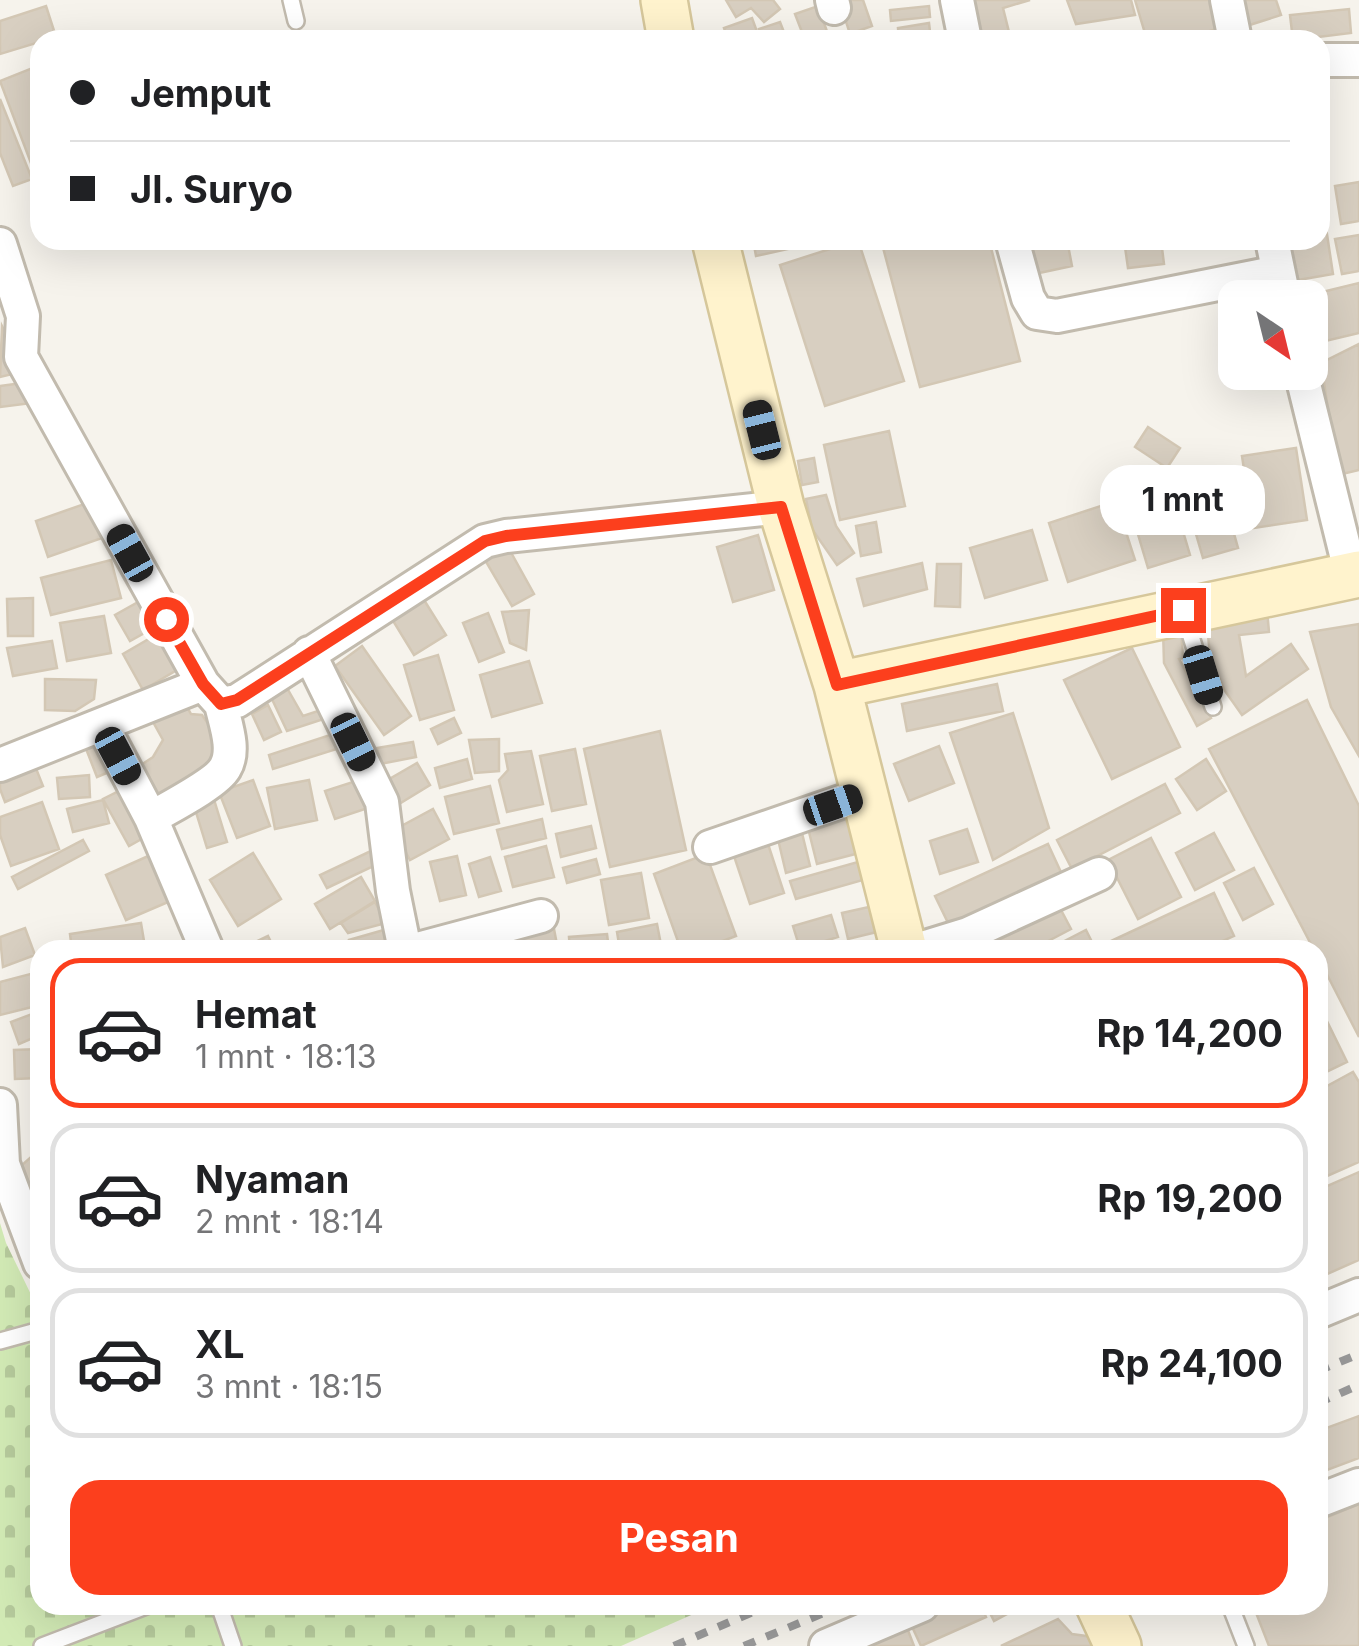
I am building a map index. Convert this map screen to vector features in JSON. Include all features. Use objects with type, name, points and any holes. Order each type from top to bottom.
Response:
[{"type":"main road","points":[[664,0],[669,30]]},
{"type":"main road","points":[[717,250],[781,507],[837,685],[901,940]]},
{"type":"main road","points":[[837,685],[1324,581]]},
{"type":"street","points":[[956,0],[963,30]]},
{"type":"street","points":[[1226,0],[1233,30]]},
{"type":"street","points":[[1330,60],[1359,60]]},
{"type":"street","points":[[0,244],[8,277],[21,306],[21,357],[212,694],[228,735],[229,757],[224,772],[151,818]]},
{"type":"street","points":[[1015,250],[1028,298],[1037,314],[1057,316],[1278,270]]},
{"type":"street","points":[[1303,390],[1324,581]]},
{"type":"street","points":[[0,766],[102,725],[212,694],[237,700],[485,541],[781,507]]},
{"type":"street","points":[[309,652],[382,802],[393,891],[404,940]]},
{"type":"street","points":[[102,725],[151,818],[203,940]]},
{"type":"street","points":[[710,847],[864,794]]},
{"type":"street","points":[[975,940],[1099,874]]},
{"type":"street","points":[[451,940],[541,916]]},
{"type":"street","points":[[0,1105],[3,1164],[30,1236]]},
{"type":"street","points":[[1328,1308],[1359,1294]]},
{"type":"street","points":[[1328,1497],[1359,1485]]},
{"type":"street","points":[[826,1646],[899,1615]]},
{"type":"lane","points":[[291,0],[296,21]]},
{"type":"lane","points":[[1183,610],[1213,707]]},
{"type":"lane","points":[[0,1341],[30,1333]]},
{"type":"lane","points":[[42,1646],[123,1615]]},
{"type":"lane","points":[[222,1615],[233,1646]]},
{"type":"lane","points":[[1234,1615],[1246,1646]]},
{"type":"green space","points":[[0,1223],[30,1292],[30,1615],[691,1615],[621,1646],[0,1646]]},
{"type":"building","points":[[726,0],[773,0],[780,9],[764,22],[751,8],[736,17]]},
{"type":"building","points":[[839,0],[863,0],[872,26],[849,30]]},
{"type":"building","points":[[972,0],[1030,0],[1003,8],[1008,30],[976,30]]},
{"type":"building","points":[[1067,0],[1131,0],[1135,15],[1076,24]]},
{"type":"building","points":[[1135,0],[1212,0],[1220,28],[1213,30],[1144,30]]},
{"type":"building","points":[[1236,0],[1276,0],[1281,15],[1240,28]]},
{"type":"building","points":[[46,6],[54,30],[30,30],[30,45],[0,54],[0,21]]},
{"type":"building","points":[[818,6],[826,30],[801,30],[795,14]]},
{"type":"building","points":[[929,6],[930,17],[891,21],[890,10]]},
{"type":"building","points":[[1349,9],[1351,33],[1330,36],[1330,30],[1292,30],[1290,15]]},
{"type":"building","points":[[752,18],[756,30],[725,30]]},
{"type":"building","points":[[780,22],[783,30],[759,30]]},
{"type":"building","points":[[929,23],[930,30],[898,30]]},
{"type":"building","points":[[30,69],[30,160],[0,81]]},
{"type":"building","points":[[0,99],[30,180],[13,186],[0,153]]},
{"type":"building","points":[[1359,182],[1359,221],[1341,224],[1335,186]]},
{"type":"building","points":[[1359,235],[1359,271],[1342,274],[1335,239]]},
{"type":"building","points":[[755,250],[783,250],[756,256]]},
{"type":"building","points":[[827,250],[861,250],[904,381],[825,406],[780,265]]},
{"type":"building","points":[[884,250],[992,250],[1020,361],[920,387]]},
{"type":"building","points":[[1025,250],[1069,250],[1072,266],[1030,275]]},
{"type":"building","points":[[1125,250],[1162,250],[1164,264],[1128,268]]},
{"type":"building","points":[[1291,250],[1329,250],[1333,274],[1298,280]]},
{"type":"building","points":[[1359,283],[1359,333],[1328,340],[1328,291]]},
{"type":"building","points":[[2,326],[25,371],[0,377]]},
{"type":"building","points":[[1359,344],[1359,470],[1338,475],[1325,390],[1328,360]]},
{"type":"building","points":[[30,382],[32,403],[0,407],[0,386]]},
{"type":"building","points":[[1148,427],[1180,448],[1167,468],[1135,447]]},
{"type":"building","points":[[889,431],[905,506],[840,520],[824,445]]},
{"type":"building","points":[[1296,448],[1307,520],[1253,528],[1242,456]]},
{"type":"building","points":[[814,458],[818,482],[802,485],[798,461]]},
{"type":"building","points":[[1217,473],[1238,548],[1203,558],[1181,483]]},
{"type":"building","points":[[1171,491],[1190,555],[1148,568],[1129,504]]},
{"type":"building","points":[[826,495],[836,526],[854,553],[837,565],[812,529],[806,499]]},
{"type":"building","points":[[1116,501],[1135,560],[1068,582],[1049,523]]},
{"type":"building","points":[[90,502],[102,538],[48,557],[36,521]]},
{"type":"building","points":[[876,522],[881,552],[861,556],[856,526]]},
{"type":"building","points":[[1032,530],[1047,580],[985,598],[970,548]]},
{"type":"building","points":[[758,535],[774,590],[733,602],[717,547]]},
{"type":"building","points":[[508,547],[534,594],[512,606],[485,560]]},
{"type":"building","points":[[111,560],[121,598],[51,615],[41,578]]},
{"type":"building","points":[[922,563],[927,589],[864,606],[857,579]]},
{"type":"building","points":[[937,564],[961,564],[960,607],[935,606]]},
{"type":"building","points":[[419,592],[446,635],[414,655],[387,611]]},
{"type":"building","points":[[149,596],[164,622],[130,641],[115,615]]},
{"type":"building","points":[[33,598],[33,636],[8,636],[7,599]]},
{"type":"building","points":[[529,610],[526,650],[510,643],[502,612]]},
{"type":"building","points":[[1267,610],[1269,632],[1239,635],[1246,676],[1291,644],[1308,669],[1242,715],[1225,691],[1210,657],[1207,623]]},
{"type":"building","points":[[488,613],[504,652],[479,662],[463,623]]},
{"type":"building","points":[[104,616],[111,653],[67,661],[60,623]]},
{"type":"building","points":[[1359,624],[1359,756],[1331,707],[1310,632]]},
{"type":"building","points":[[1181,627],[1183,658],[1179,659],[1211,718],[1197,726],[1164,663],[1163,629]]},
{"type":"building","points":[[166,629],[187,664],[143,690],[123,654]]},
{"type":"building","points":[[52,641],[57,668],[13,676],[7,648]]},
{"type":"building","points":[[362,646],[411,716],[384,735],[335,666]]},
{"type":"building","points":[[1132,648],[1180,747],[1112,779],[1064,680]]},
{"type":"building","points":[[438,655],[454,710],[420,720],[404,665]]},
{"type":"building","points":[[529,661],[542,703],[492,717],[480,675]]},
{"type":"building","points":[[45,679],[96,680],[94,699],[75,711],[45,710]]},
{"type":"building","points":[[997,684],[1003,711],[907,731],[902,704]]},
{"type":"building","points":[[287,688],[303,716],[330,707],[333,716],[287,731],[271,697]]},
{"type":"building","points":[[181,696],[191,714],[202,715],[220,741],[219,769],[153,808],[138,767],[153,757],[163,740],[147,711]]},
{"type":"building","points":[[1307,700],[1359,806],[1359,1037],[1328,977],[1328,940],[1309,940],[1209,749]]},
{"type":"building","points":[[268,705],[281,732],[264,740],[252,714]]},
{"type":"building","points":[[1013,713],[1049,828],[993,860],[950,733]]},
{"type":"building","points":[[454,718],[461,733],[438,744],[431,729]]},
{"type":"building","points":[[660,731],[686,850],[610,867],[584,749]]},
{"type":"building","points":[[339,732],[343,747],[273,769],[269,755]]},
{"type":"building","points":[[102,733],[116,769],[97,777],[83,741]]},
{"type":"building","points":[[499,739],[499,771],[475,773],[469,740]]},
{"type":"building","points":[[413,742],[416,757],[380,764],[377,748]]},
{"type":"building","points":[[939,746],[954,783],[909,801],[894,764]]},
{"type":"building","points":[[575,749],[586,804],[552,811],[540,756]]},
{"type":"building","points":[[531,751],[543,804],[507,812],[499,780],[508,770],[505,754]]},
{"type":"building","points":[[31,756],[43,786],[5,802],[0,769]]},
{"type":"building","points":[[467,759],[472,779],[440,788],[435,768]]},
{"type":"building","points":[[1206,759],[1226,791],[1197,810],[1176,779]]},
{"type":"building","points":[[417,763],[430,785],[399,804],[386,781]]},
{"type":"building","points":[[89,775],[90,797],[59,799],[57,778]]},
{"type":"building","points":[[253,780],[270,826],[237,838],[219,792]]},
{"type":"building","points":[[309,780],[317,820],[275,829],[267,788]]},
{"type":"building","points":[[359,780],[368,808],[335,819],[325,791]]},
{"type":"building","points":[[1165,784],[1180,813],[1072,869],[1057,840]]},
{"type":"building","points":[[129,786],[154,832],[129,846],[103,799]]},
{"type":"building","points":[[490,786],[499,823],[454,834],[445,797]]},
{"type":"building","points":[[212,793],[227,842],[207,848],[192,799]]},
{"type":"building","points":[[103,800],[109,823],[73,832],[67,809]]},
{"type":"building","points":[[42,802],[59,849],[11,866],[0,835],[0,817]]},
{"type":"building","points":[[433,809],[449,839],[410,860],[394,830]]},
{"type":"building","points":[[853,809],[863,852],[817,864],[806,820]]},
{"type":"building","points":[[542,819],[546,838],[502,849],[497,830]]},
{"type":"building","points":[[591,826],[596,848],[561,857],[556,834]]},
{"type":"building","points":[[801,829],[810,866],[786,873],[777,835]]},
{"type":"building","points":[[967,829],[978,862],[940,874],[930,841]]},
{"type":"building","points":[[1214,833],[1234,870],[1195,890],[1176,853]]},
{"type":"building","points":[[1151,838],[1181,897],[1138,919],[1108,860]]},
{"type":"building","points":[[83,840],[89,851],[18,889],[12,877]]},
{"type":"building","points":[[768,844],[784,893],[750,904],[734,856]]},
{"type":"building","points":[[1048,844],[1065,881],[953,933],[935,896]]},
{"type":"building","points":[[546,846],[554,877],[513,887],[505,857]]},
{"type":"building","points":[[371,851],[378,864],[327,888],[320,875]]},
{"type":"building","points":[[155,853],[175,899],[126,920],[106,875]]},
{"type":"building","points":[[253,853],[281,899],[238,926],[210,880]]},
{"type":"building","points":[[706,854],[736,936],[725,940],[677,940],[654,874]]},
{"type":"building","points":[[457,856],[466,895],[440,901],[430,862]]},
{"type":"building","points":[[490,857],[501,891],[479,897],[469,864]]},
{"type":"building","points":[[596,859],[600,874],[567,883],[563,868]]},
{"type":"building","points":[[865,860],[870,878],[796,899],[790,881]]},
{"type":"building","points":[[1254,868],[1273,904],[1243,920],[1224,883]]},
{"type":"building","points":[[641,873],[649,918],[609,925],[601,880]]},
{"type":"building","points":[[361,877],[375,901],[330,929],[315,904]]},
{"type":"building","points":[[1214,893],[1234,936],[1225,940],[1113,940]]},
{"type":"building","points":[[375,902],[386,923],[348,933],[341,923]]},
{"type":"building","points":[[878,905],[885,930],[848,939],[842,913]]},
{"type":"building","points":[[1060,908],[1071,929],[1050,940],[999,940]]},
{"type":"building","points":[[831,915],[838,937],[797,940],[793,926]]},
{"type":"building","points":[[141,923],[144,940],[71,940],[70,934]]},
{"type":"building","points":[[657,924],[660,940],[618,940],[617,932]]},
{"type":"building","points":[[394,927],[398,940],[349,940]]},
{"type":"building","points":[[25,928],[30,957],[3,967],[0,937]]},
{"type":"building","points":[[554,929],[556,940],[497,940]]},
{"type":"building","points":[[1086,930],[1091,940],[1066,940]]},
{"type":"building","points":[[607,934],[608,940],[569,940]]},
{"type":"building","points":[[30,974],[30,1008],[0,1015],[0,982]]},
{"type":"building","points":[[30,1015],[30,1039],[19,1044],[11,1022]]},
{"type":"building","points":[[1328,1023],[1347,1062],[1328,1071]]},
{"type":"building","points":[[30,1049],[30,1078],[15,1079],[14,1050]]},
{"type":"building","points":[[1353,1072],[1359,1082],[1359,1162],[1328,1176],[1328,1086]]},
{"type":"building","points":[[30,1158],[30,1186],[22,1165]]},
{"type":"building","points":[[1359,1172],[1359,1260],[1328,1274],[1328,1186]]},
{"type":"building","points":[[1359,1416],[1359,1458],[1328,1470],[1328,1427]]},
{"type":"building","points":[[1359,1504],[1359,1646],[1269,1646],[1257,1615],[1328,1615],[1328,1517]]},
{"type":"building","points":[[920,1615],[986,1617],[921,1646],[909,1620]]},
{"type":"building","points":[[1058,1619],[1072,1634],[1093,1637],[1096,1646],[1001,1646]]},
{"type":"building","points":[[904,1620],[914,1646],[864,1646]]},
{"type":"railway","points":[[1328,1367],[1359,1354]]},
{"type":"railway","points":[[1328,1399],[1359,1385]]},
{"type":"railway","points":[[674,1646],[746,1615]]},
{"type":"railway","points":[[744,1646],[819,1615]]},
{"type":"route","points":[[166,619],[203,684],[221,704],[258,688],[485,541],[781,507],[837,685],[1183,610]]}]
